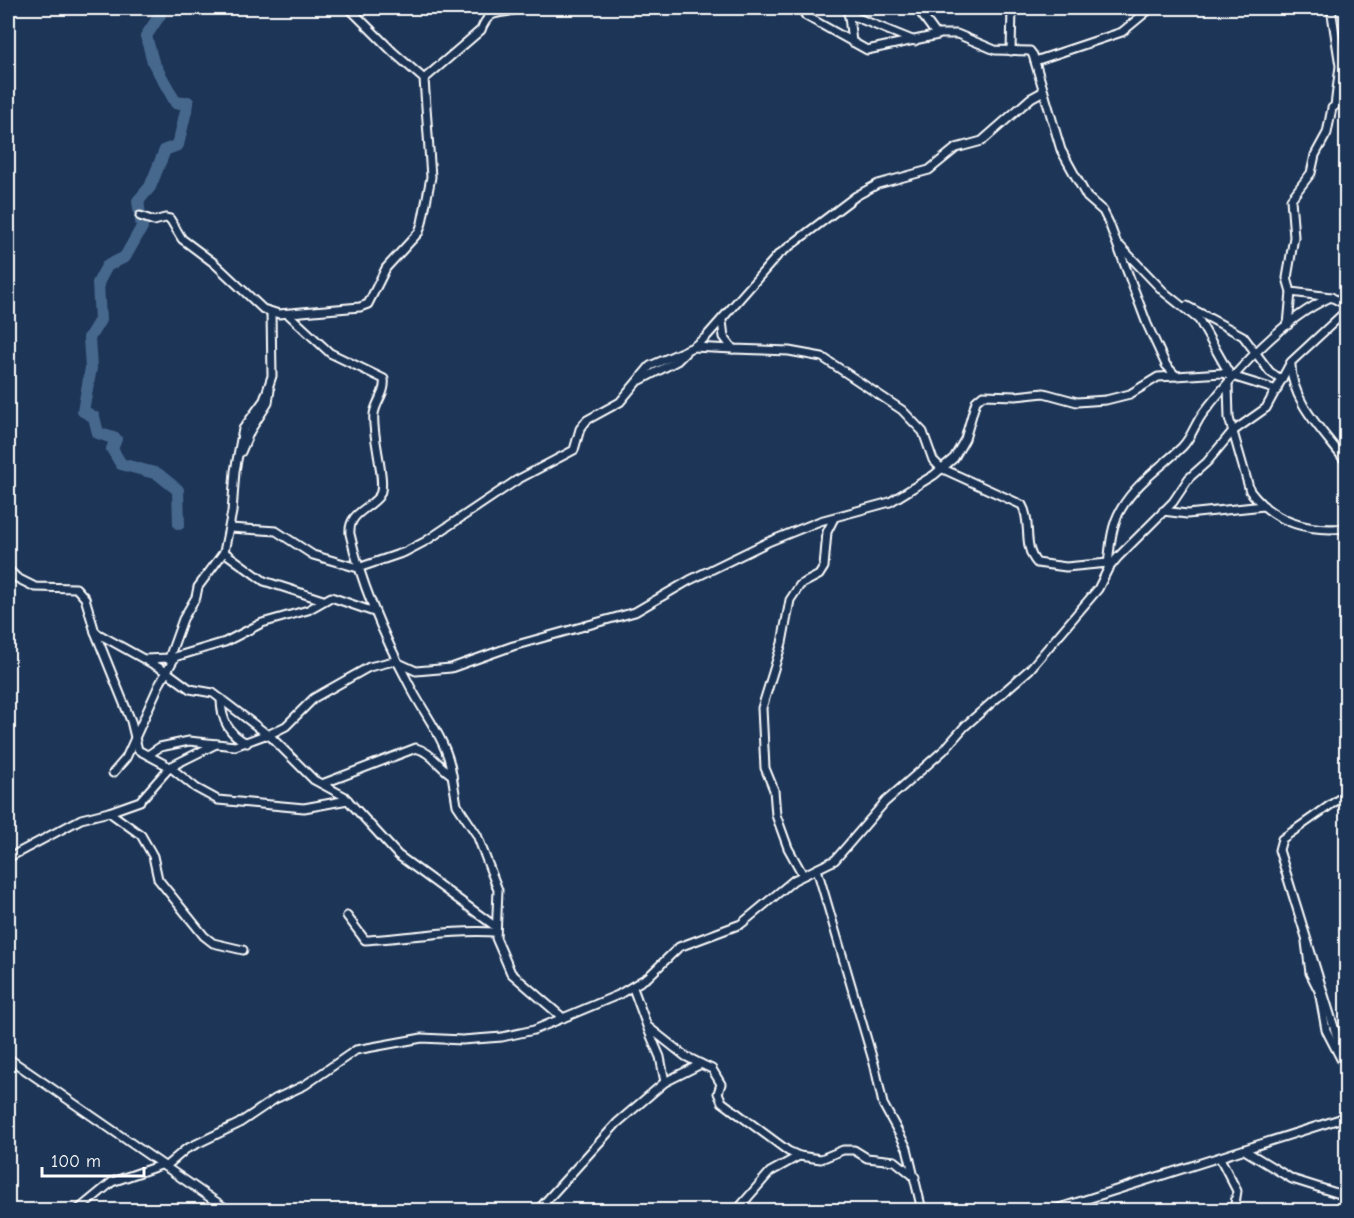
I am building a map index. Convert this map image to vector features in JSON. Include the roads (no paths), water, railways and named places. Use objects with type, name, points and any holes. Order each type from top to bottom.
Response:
[{"type":"street","points":[[140,216],[154,221],[167,217],[170,219],[182,239],[214,263],[255,304],[271,312],[288,314],[360,307],[368,304],[386,268],[419,232],[431,177],[424,79],[349,8]]},
{"type":"street","points":[[424,79],[481,30],[484,21],[490,16],[520,8]]},
{"type":"street","points":[[801,8],[806,16],[867,50],[938,35],[957,34],[983,47],[1029,51],[1035,61],[1042,92],[1061,150],[1086,197],[1103,211],[1147,324],[1166,365],[1176,376]]},
{"type":"street","points":[[917,8],[938,35]]},
{"type":"street","points":[[1011,51],[1012,8]]},
{"type":"street","points":[[1035,61],[1122,32],[1150,8]]},
{"type":"street","points":[[1288,325],[1291,292],[1287,278],[1294,237],[1291,199],[1311,173],[1315,155],[1329,127],[1338,92],[1340,66],[1331,8]]},
{"type":"street","points":[[848,11],[852,42]]},
{"type":"street","points":[[848,11],[915,40]]},
{"type":"street","points":[[230,528],[276,531],[313,555],[358,568],[405,552],[426,541],[517,480],[569,454],[577,444],[580,429],[587,420],[620,402],[650,366],[691,348],[722,321],[778,255],[856,196],[878,184],[929,170],[956,148],[982,141],[1031,98],[1042,92]]},
{"type":"street","points":[[1116,242],[1171,298],[1206,329],[1231,379],[1228,411],[1250,491],[1267,507],[1292,523],[1311,530],[1347,528]]},
{"type":"street","points":[[1291,292],[1331,297],[1347,305]]},
{"type":"street","points":[[78,1210],[112,1182],[163,1166],[186,1149],[238,1124],[275,1099],[305,1085],[356,1050],[422,1038],[462,1040],[502,1037],[534,1030],[633,988],[679,947],[741,924],[803,875],[835,860],[885,802],[944,750],[965,726],[1030,669],[1098,589],[1108,566],[1112,532],[1121,508],[1146,479],[1182,447],[1202,415],[1231,379],[1308,308],[1331,297]]},
{"type":"street","points":[[1171,298],[1243,336],[1270,372],[1282,380]]},
{"type":"street","points":[[691,348],[789,351],[822,357],[902,410],[923,432],[933,460],[941,468],[1022,505],[1031,552],[1037,563],[1066,567],[1108,566],[1163,511],[1189,478],[1207,462],[1232,432],[1266,408],[1291,362],[1347,311]]},
{"type":"street","points":[[113,773],[126,758],[166,672],[183,619],[196,597],[198,587],[224,552],[230,528],[239,454],[245,447],[250,431],[268,403],[272,355],[271,312]]},
{"type":"street","points":[[288,314],[330,353],[384,379],[385,388],[374,415],[374,441],[383,486],[380,495],[359,512],[349,526],[358,568],[374,612],[446,749],[457,805],[477,835],[498,890],[496,930],[511,973],[563,1018]]},
{"type":"street","points":[[722,321],[724,337],[733,349]]},
{"type":"street","points":[[1291,362],[1292,378],[1300,396],[1347,462]]},
{"type":"street","points":[[148,755],[160,747],[189,741],[228,746],[247,743],[268,735],[285,726],[314,698],[347,681],[360,670],[389,661],[399,662],[416,671],[452,668],[513,645],[635,612],[752,549],[820,521],[890,502],[934,475],[961,448],[976,401],[983,395],[1016,396],[1044,393],[1077,402],[1106,400],[1130,394],[1158,377],[1222,373],[1231,379],[1277,390]]},
{"type":"street","points":[[1163,511],[1187,514],[1257,505],[1267,507]]},
{"type":"street","points":[[803,875],[788,848],[776,815],[774,790],[765,768],[762,708],[782,643],[790,600],[800,585],[819,575],[824,567],[827,532],[834,518]]},
{"type":"street","points":[[224,552],[264,582],[323,600]]},
{"type":"street","points":[[8,569],[17,578],[35,587],[72,586],[81,591],[131,721],[138,750],[170,767],[196,788],[218,800],[304,808],[348,800]]},
{"type":"street","points":[[143,659],[171,659],[190,651],[225,642],[262,624],[308,610],[323,600],[334,597],[374,612]]},
{"type":"street","points":[[95,632],[166,672],[190,689],[207,691],[221,699],[294,757],[314,780],[348,800],[389,847],[496,930]]},
{"type":"street","points":[[221,699],[224,721],[234,735],[247,743]]},
{"type":"street","points":[[8,858],[81,819],[140,801],[170,767],[216,744]]},
{"type":"street","points":[[322,784],[416,748],[428,752],[437,764],[452,775]]},
{"type":"street","points":[[1347,794],[1294,830],[1279,844],[1280,858],[1306,933],[1347,1068]]},
{"type":"street","points":[[109,812],[141,835],[153,856],[158,879],[204,936],[213,943],[243,950]]},
{"type":"street","points":[[817,869],[875,1067],[883,1104],[907,1148],[922,1210]]},
{"type":"street","points":[[347,916],[365,940],[496,930]]},
{"type":"street","points":[[633,988],[660,1057],[665,1082]]},
{"type":"street","points":[[647,1026],[685,1056],[717,1074],[722,1084],[718,1093],[722,1102],[788,1151],[799,1156],[821,1159],[843,1150],[854,1150],[867,1158],[895,1161],[915,1177]]},
{"type":"street","points":[[8,1058],[228,1210]]},
{"type":"street","points":[[538,1210],[605,1134],[665,1082],[701,1064]]},
{"type":"street","points":[[1053,1210],[1347,1118]]},
{"type":"street","points":[[1246,1151],[1292,1179],[1347,1196]]},
{"type":"street","points":[[737,1210],[770,1172],[799,1156]]},
{"type":"street","points":[[1220,1158],[1226,1175],[1237,1191],[1234,1210]]},
{"type":"street","points":[[1335,1210],[1347,1208]]},
{"type":"waterway","points":[[161,8],[160,15],[146,36],[153,62],[176,103],[188,102],[178,145],[165,150],[150,187],[138,201],[142,227],[125,257],[107,266],[98,283],[100,320],[89,338],[91,368],[83,411],[94,417],[98,433],[116,439],[112,449],[121,464],[158,474],[178,490],[179,524]]}]
